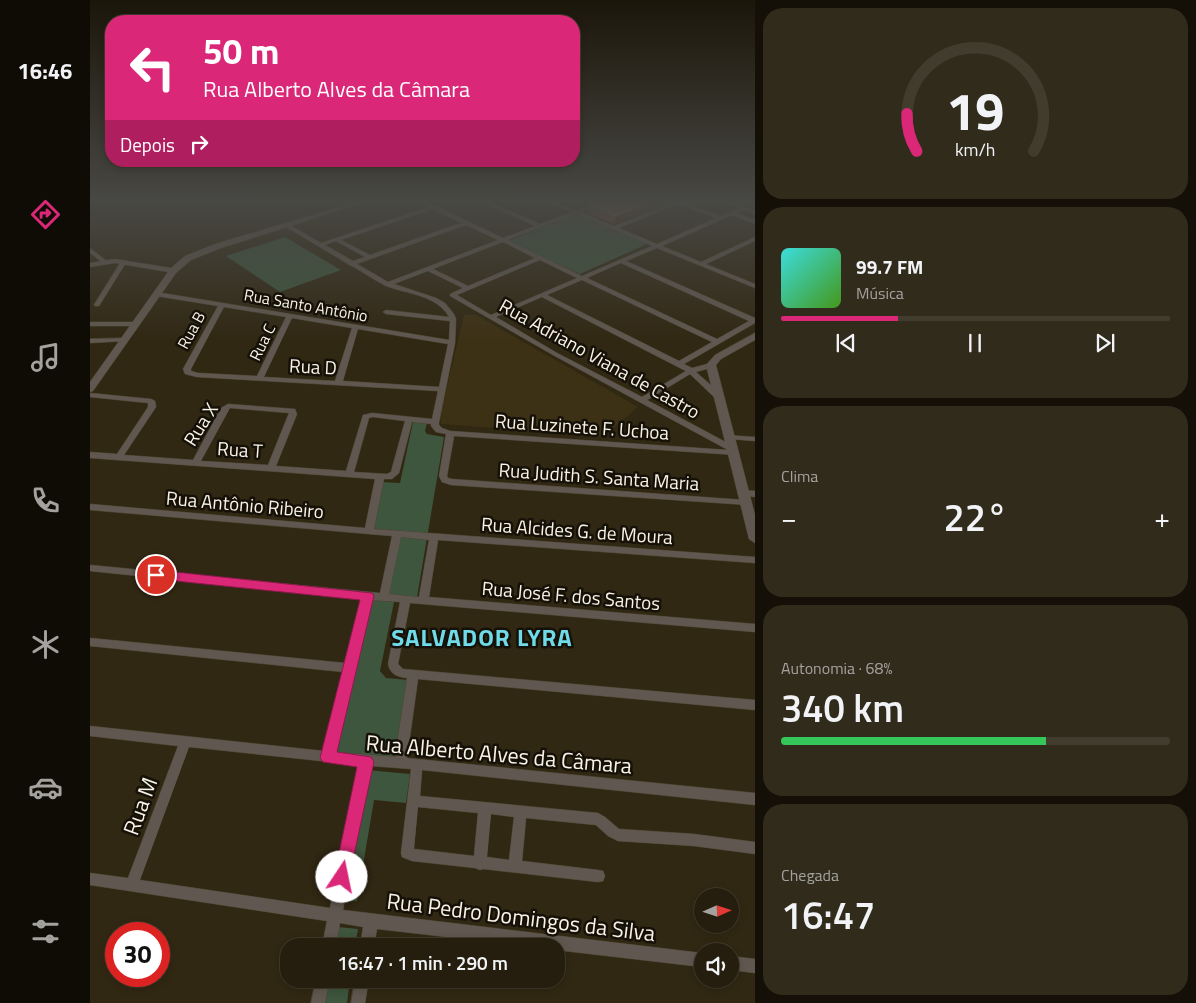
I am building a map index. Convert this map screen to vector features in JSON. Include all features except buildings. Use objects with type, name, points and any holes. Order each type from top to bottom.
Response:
[{"type":"street","points":[[142,265],[161,265],[188,258],[213,248]]},
{"type":"street","points":[[324,248],[388,284],[434,299],[443,304],[453,319],[452,342],[435,426],[439,430],[450,433]]},
{"type":"street","points":[[352,248],[368,257]]},
{"type":"street","points":[[351,264],[394,248]]},
{"type":"street","points":[[388,284],[482,248]]},
{"type":"street","points":[[518,248],[717,342]]},
{"type":"street","points":[[491,317],[652,248]]},
{"type":"street","points":[[661,248],[753,284]]},
{"type":"street","points":[[701,264],[736,248]]},
{"type":"street","points":[[90,250],[105,262]]},
{"type":"street","points":[[90,389],[173,271],[188,258]]},
{"type":"street","points":[[429,268],[468,288],[540,258]]},
{"type":"street","points":[[90,265],[124,261],[173,271]]},
{"type":"street","points":[[97,305],[124,261]]},
{"type":"street","points":[[621,261],[755,321]]},
{"type":"street","name":"Rua Adriano Viana de Castro","points":[[468,288],[452,296],[733,451]]},
{"type":"street","name":"Rua Santo Antônio","points":[[156,294],[355,328],[452,342]]},
{"type":"street","points":[[542,295],[679,364],[691,371],[718,396]]},
{"type":"street","name":"Rua B","points":[[186,369],[222,305]]},
{"type":"street","points":[[386,312],[453,319]]},
{"type":"street","name":"Rua C","points":[[259,379],[289,317]]},
{"type":"street","points":[[679,364],[755,321]]},
{"type":"street","points":[[90,324],[136,324]]},
{"type":"street","points":[[338,384],[355,328]]},
{"type":"street","points":[[641,401],[691,371],[711,365],[718,357],[755,336]]},
{"type":"street","points":[[90,341],[124,340]]},
{"type":"street","points":[[711,365],[755,540]]},
{"type":"street","name":"Rua D","points":[[186,369],[188,372],[197,375],[441,389]]},
{"type":"street","points":[[90,395],[151,401],[152,407],[119,457]]},
{"type":"street","name":"Rua X","points":[[196,463],[225,408],[234,405],[292,411],[293,414],[271,468]]},
{"type":"street","points":[[349,474],[366,418],[372,415],[435,422]]},
{"type":"street","points":[[369,530],[384,477],[395,474],[409,419]]},
{"type":"street","name":"Rua Luzinete F. Uchoa","points":[[450,433],[733,451]]},
{"type":"street","name":"Rua Judith S. Santa Maria","points":[[450,433],[443,476],[445,480],[451,482],[744,498]]},
{"type":"street","points":[[729,437],[755,439]]},
{"type":"street","name":"Rua T","points":[[90,454],[384,477]]},
{"type":"street","points":[[744,498],[755,494]]},
{"type":"street","name":"Rua Antônio Ribeiro","points":[[90,507],[397,533]]},
{"type":"street","points":[[384,597],[397,533]]},
{"type":"street","name":"Rua Alcides G. de Moura","points":[[397,533],[755,560]]},
{"type":"street","points":[[423,601],[434,537]]},
{"type":"street","name":"Rua José F. dos Santos","points":[[90,568],[367,596],[755,628]]},
{"type":"street","points":[[328,758],[367,596]]},
{"type":"street","points":[[406,599],[394,664],[394,668],[400,673],[755,706]]},
{"type":"street","points":[[90,642],[349,668]]},
{"type":"street","points":[[400,763],[413,674]]},
{"type":"street","name":"Rua Alberto Alves da Câmara","points":[[90,731],[366,762],[417,764],[755,799]]},
{"type":"street","name":"Rua M","points":[[132,884],[185,741]]},
{"type":"street","points":[[330,938],[366,762]]},
{"type":"street","points":[[417,764],[406,847],[407,853],[412,856],[598,876]]},
{"type":"street","points":[[413,801],[598,818],[603,821],[609,830],[618,835],[694,840],[755,848]]},
{"type":"street","points":[[480,864],[485,807]]},
{"type":"street","points":[[515,867],[520,811]]},
{"type":"street","name":"Rua Pedro Domingos da Silva","points":[[90,879],[371,921],[694,959]]},
{"type":"street","points":[[368,938],[371,921]]},
{"type":"street","points":[[739,964],[755,966]]},
{"type":"street","points":[[318,1003],[321,988]]},
{"type":"street","points":[[358,1003],[360,988]]},
{"type":"shaded area","points":[[464,315],[476,315],[638,407],[604,436],[441,424],[440,416]]},
{"type":"green space","points":[[251,248],[303,248],[341,270],[280,292],[226,256]]},
{"type":"green space","points":[[523,248],[638,248],[580,274]]},
{"type":"green space","points":[[413,422],[427,423],[425,431],[427,434],[444,437],[417,597],[387,594],[400,531],[371,529],[381,482],[400,483]]},
{"type":"green space","points":[[369,599],[394,602],[380,671],[386,678],[408,680],[394,762],[333,755]]},
{"type":"green space","points":[[368,770],[410,774],[406,803],[374,800],[357,901],[346,900]]},
{"type":"green space","points":[[338,927],[358,929],[356,938],[336,938]]},
{"type":"green space","points":[[328,988],[349,988],[347,1003],[325,1003]]},
{"type":"district","name":"SALVADOR LYRA","points":[[482,637]]},
{"type":"route","points":[[156,575],[367,596],[328,758],[366,762],[342,877]]}]
